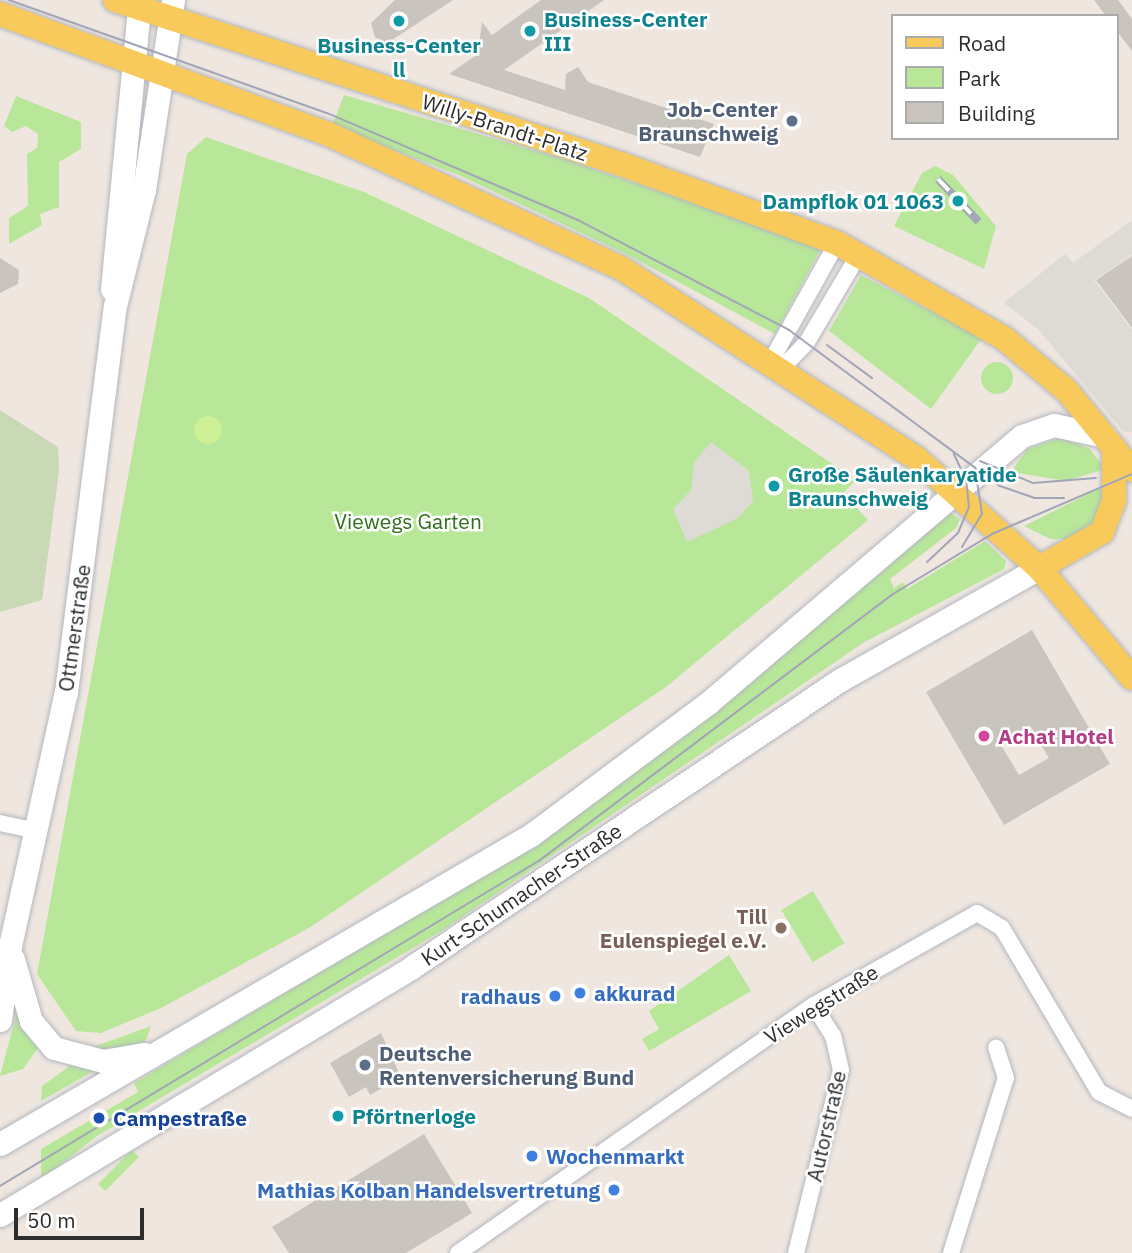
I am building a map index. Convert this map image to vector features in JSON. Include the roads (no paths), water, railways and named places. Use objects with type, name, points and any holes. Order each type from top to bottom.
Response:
[{"type":"main road","name":"Willy-Brandt-Platz","points":[[115,0],[172,9],[644,172],[837,243],[1005,339],[1054,378],[1132,470]]},
{"type":"main road","name":"Ottmerstraße","points":[[116,306],[110,282],[140,4]]},
{"type":"main road","name":"Ottmerstraße","points":[[0,1020],[10,946],[39,831],[66,692],[116,306],[144,190],[172,9]]},
{"type":"main road","points":[[0,14],[326,133],[571,242],[777,364],[954,490],[1039,568],[1071,602],[1132,678]]},
{"type":"main road","points":[[954,490],[1032,430],[1072,427],[1109,442],[1115,493],[1102,532],[1039,568]]},
{"type":"main road","name":"Kurt-Schumacher-Straße","points":[[0,1144],[416,907],[541,828],[708,703],[954,490]]},
{"type":"main road","name":"Kurt-Schumacher-Straße","points":[[1,1214],[412,967],[840,680],[1039,568]]},
{"type":"main road","name":"Ottmerstraße","points":[[0,970],[10,946]]},
{"type":"main road","points":[[10,946],[31,1021],[54,1048],[103,1061],[164,1049]]},
{"type":"street","points":[[777,364],[837,243]]},
{"type":"street","points":[[777,364],[807,342],[859,254]]},
{"type":"street","points":[[0,823],[39,831]]},
{"type":"street","name":"Viewegstraße","points":[[471,1250],[499,1219],[814,1005],[968,915],[986,914],[1002,928],[1099,1092],[1132,1109]]},
{"type":"street","name":"Autorstraße","points":[[796,1253],[842,1070],[833,1036],[814,1005]]},
{"type":"street","points":[[951,1253],[1006,1077],[996,1048]]},
{"type":"tram line","points":[[9,0],[327,113],[578,220],[789,330],[1000,486],[1034,498],[1064,498]]},
{"type":"tram line","points":[[827,345],[872,378]]},
{"type":"tram line","points":[[927,562],[958,533],[969,507],[966,480],[954,454]]},
{"type":"tram line","points":[[980,461],[1033,483],[1096,478]]},
{"type":"tram line","points":[[962,547],[982,514],[975,468]]},
{"type":"tram line","points":[[0,1186],[540,860],[893,594],[992,534],[1132,474]]},
{"type":"railway","points":[[938,179],[979,222]]},
{"type":"place","name":"Business-Center ll","points":[[399,21]]},
{"type":"place","name":"Business-Center III","points":[[530,31]]},
{"type":"place","name":"Job-Center Braunschweig","points":[[792,121]]},
{"type":"place","name":"Dampflok 01 1063","points":[[958,201]]},
{"type":"place","name":"Große Säulenkaryatide Braunschweig","points":[[774,486]]},
{"type":"place","name":"Achat Hotel","points":[[984,736]]},
{"type":"place","name":"Till Eulenspiegel e.V.","points":[[781,928]]},
{"type":"place","name":"akkurad","points":[[580,993]]},
{"type":"place","name":"radhaus","points":[[555,996]]},
{"type":"place","name":"Deutsche Rentenversicherung Bund","points":[[365,1065]]},
{"type":"place","name":"Pförtnerloge","points":[[338,1116]]},
{"type":"place","name":"Campestraße","points":[[99,1118]]},
{"type":"place","name":"Wochenmarkt","points":[[532,1156]]},
{"type":"place","name":"Mathias Kolban Handelsvertretung","points":[[614,1190]]},
{"type":"park label","name":"Viewegs Garten","points":[[408,521]]}]
